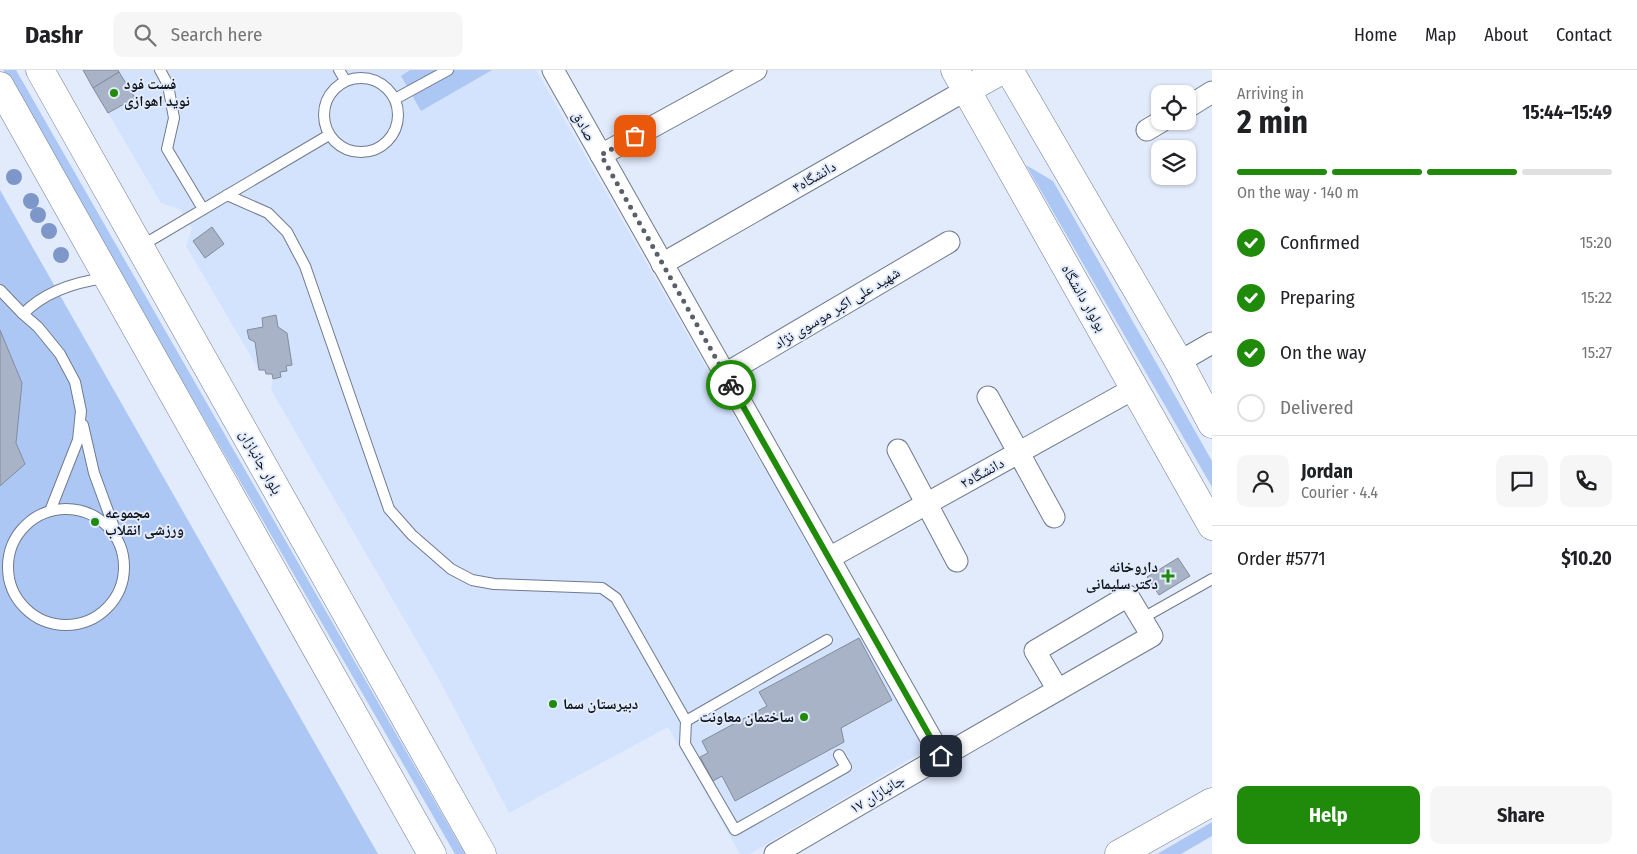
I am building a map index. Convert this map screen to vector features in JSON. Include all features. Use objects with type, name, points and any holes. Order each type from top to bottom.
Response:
[{"type":"main road","name":"بلوار جانبازان","points":[[40,70],[482,854]]},
{"type":"main road","points":[[960,80],[1002,70]]},
{"type":"main road","points":[[1009,70],[1179,362],[1212,424]]},
{"type":"main road","name":"بولوار دانشگاه","points":[[960,80],[1212,526]]},
{"type":"main road","points":[[0,86],[432,854]]},
{"type":"main road","points":[[1119,854],[1212,802]]},
{"type":"street","name":"صادق","points":[[553,70],[941,756]]},
{"type":"street","points":[[601,155],[756,70]]},
{"type":"street","name":"دانشگاه۴","points":[[662,264],[960,80]]},
{"type":"street","points":[[1196,102],[1212,92]]},
{"type":"street","name":"شهید علی اکبر موسوی نژاد","points":[[725,374],[949,242]]},
{"type":"street","points":[[1179,362],[1212,343]]},
{"type":"street","name":"دانشگاه۲","points":[[829,558],[1135,388]]},
{"type":"street","points":[[988,398],[1054,517]]},
{"type":"street","points":[[898,450],[958,561]]},
{"type":"street","name":"جانبازان ۱۷","points":[[775,854],[941,756],[1058,690],[1152,636],[1128,596],[1035,651],[1058,690]]},
{"type":"lane","points":[[160,70],[168,84],[174,118],[167,149],[203,209]]},
{"type":"lane","points":[[339,70],[345,80]]},
{"type":"lane","points":[[395,98],[448,70]]},
{"type":"lane","points":[[357,77],[370,78],[382,83],[395,98],[399,115],[397,127],[391,138],[382,146],[365,152],[348,150],[337,144],[329,135],[324,123],[327,98],[345,80],[357,77]]},
{"type":"lane","points":[[140,247],[329,135]]},
{"type":"lane","points":[[227,195],[268,213],[287,232],[305,266],[389,509],[398,520],[451,569],[472,580],[494,584],[602,588],[616,598],[686,721],[685,744],[734,830],[846,767],[839,755]]},
{"type":"lane","points":[[23,314],[31,305],[56,292],[84,281],[108,278]]},
{"type":"lane","points":[[0,290],[38,327],[60,354],[75,382],[94,473],[118,541],[124,560],[123,580],[115,599],[101,614],[85,622],[66,626],[48,623],[32,614],[19,601],[10,585],[8,566],[11,548],[20,531],[34,519],[50,511],[70,509],[90,513],[106,525],[118,541]]},
{"type":"lane","points":[[50,511],[78,440],[81,411]]},
{"type":"lane","points":[[1141,619],[1212,580]]},
{"type":"lane","points":[[686,721],[827,640]]},
{"type":"shaded area","points":[[3,70],[16,70],[465,854],[455,854]]},
{"type":"shaded area","points":[[83,70],[536,70],[925,750],[750,854],[740,854],[668,727],[509,813],[440,681],[271,390],[272,374],[266,374],[265,370],[259,370],[186,246],[192,228],[180,209],[161,203],[108,113],[135,98],[119,72],[93,88]]},
{"type":"shaded area","points":[[410,70],[492,70],[421,111],[401,76]]},
{"type":"shaded area","points":[[1026,165],[1053,181],[1212,461],[1212,487]]},
{"type":"shaded area","name":"مجموعه ورزشی انقلاب","points":[[0,190],[378,854],[0,854]]},
{"type":"shaded area","points":[[1212,822],[1212,836],[1181,854],[1157,854]]},
{"type":"building","points":[[83,70],[118,70],[119,72],[93,88]]},
{"type":"building","name":"فست فود نوید اهوازی","points":[[119,72],[135,98],[108,113],[93,88]]},
{"type":"building","points":[[212,227],[224,244],[205,258],[193,241]]},
{"type":"building","points":[[276,315],[278,327],[287,333],[292,365],[286,366],[287,371],[280,372],[281,377],[273,379],[272,374],[266,374],[265,370],[259,370],[255,342],[249,339],[247,330],[263,327],[262,318]]},
{"type":"building","points":[[0,330],[22,383],[16,443],[25,464],[0,486]]},
{"type":"building","name":"داروخانه دکتر سلیمانی","points":[[1178,558],[1190,576],[1159,595],[1147,577]]},
{"type":"building","name":"ساختمان معاونت","points":[[859,638],[892,700],[841,728],[844,742],[735,801],[722,776],[713,781],[700,757],[708,753],[702,741],[767,706],[759,692]]},
{"type":"way so far","points":[[635,136],[601,155],[731,385]]},
{"type":"place","name":"فست فود نوید اهوازی","points":[[114,93]]},
{"type":"place","name":"مجموعه ورزشی انقلاب","points":[[95,522]]},
{"type":"place","name":"داروخانه دکتر سلیمانی","points":[[1168,576]]},
{"type":"place","name":"دبیرستان سما","points":[[553,704]]},
{"type":"place","name":"ساختمان معاونت","points":[[804,717]]},
{"type":"route","points":[[731,385],[941,756]]}]
